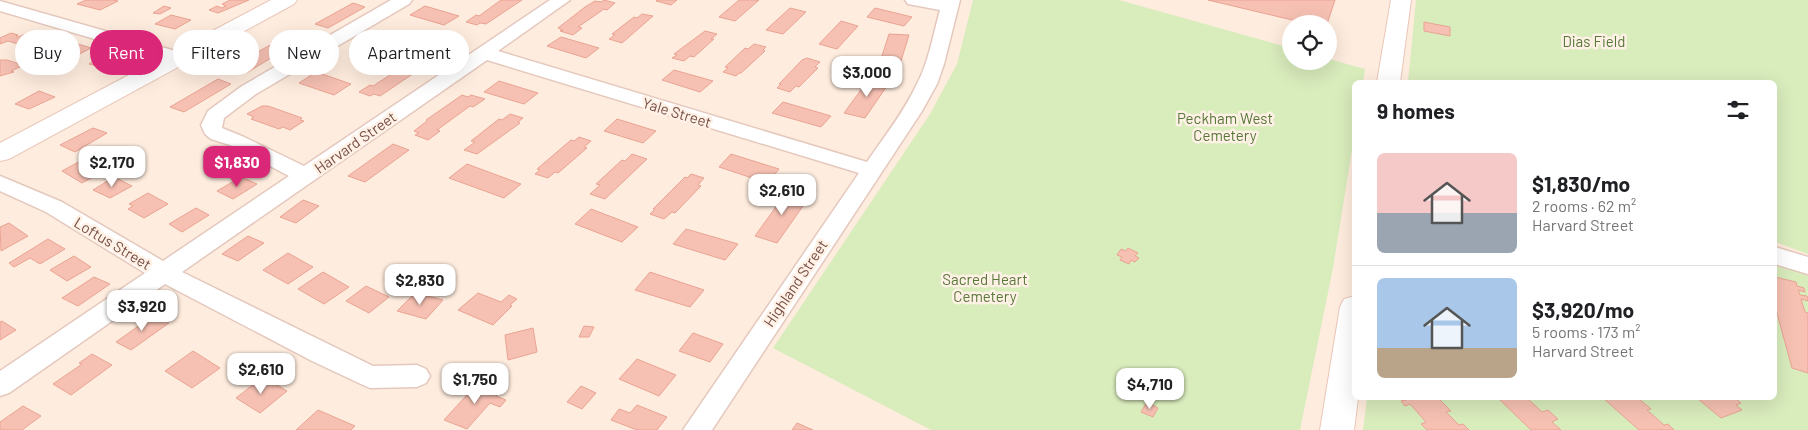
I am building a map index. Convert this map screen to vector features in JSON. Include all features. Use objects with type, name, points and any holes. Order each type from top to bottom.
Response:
[{"type":"main road","points":[[231,30],[286,0]]},
{"type":"main road","points":[[1388,80],[1401,0]]},
{"type":"main road","points":[[0,153],[173,61]]},
{"type":"main road","points":[[1336,430],[1352,326]]},
{"type":"street","points":[[306,176],[237,142],[218,135],[212,130],[211,125],[214,115],[249,90],[403,0]]},
{"type":"street","name":"Harvard Street","points":[[0,384],[561,0]]},
{"type":"street","points":[[914,0],[950,4]]},
{"type":"street","name":"Highland Street","points":[[697,430],[870,170],[912,111],[927,84],[941,45],[950,4]]},
{"type":"street","points":[[0,6],[173,56]]},
{"type":"street","name":"Yale Street","points":[[484,53],[870,170]]},
{"type":"street","name":"Loftus Street","points":[[0,183],[54,208],[164,273],[320,354],[370,377],[417,376]]},
{"type":"street","points":[[1777,256],[1808,266]]},
{"type":"green space","name":"Sacred Heart Cemetery","points":[[973,0],[1119,0],[1282,45],[1282,70],[1337,70],[1337,61],[1365,69],[1363,80],[1352,80],[1352,150],[1333,268],[1300,430],[931,430],[773,348],[930,114],[957,64]]},
{"type":"green space","name":"Dias Field","points":[[1416,0],[1808,0],[1808,254],[1777,243],[1777,80],[1408,80]]},
{"type":"green space","points":[[1777,262],[1808,276],[1808,430],[1363,430],[1367,400],[1777,400]]},
{"type":"building","points":[[86,0],[118,1],[100,10],[77,4]]},
{"type":"building","points":[[230,0],[249,0],[218,13],[209,10],[217,6],[222,8],[226,6],[222,4]]},
{"type":"building","points":[[501,0],[522,0],[486,24],[480,23],[477,25],[466,22],[476,15],[479,16]]},
{"type":"building","points":[[604,0],[615,3],[607,10],[604,9],[578,27],[582,28],[573,35],[560,31],[563,30],[558,28],[585,7],[595,1],[601,2]]},
{"type":"building","points":[[657,0],[677,0],[671,5],[656,1]]},
{"type":"building","points":[[739,0],[759,0],[735,21],[719,17]]},
{"type":"building","points":[[1208,0],[1335,0],[1330,15],[1282,15],[1282,18]]},
{"type":"building","points":[[353,3],[365,7],[328,28],[315,24]]},
{"type":"building","points":[[164,6],[171,8],[160,14],[153,13]]},
{"type":"building","points":[[425,6],[459,16],[444,25],[410,15]]},
{"type":"building","points":[[790,8],[806,12],[783,34],[766,30]]},
{"type":"building","points":[[875,8],[912,17],[904,26],[867,17]]},
{"type":"building","points":[[642,14],[653,16],[622,43],[609,39],[615,35],[612,34],[634,17],[637,18]]},
{"type":"building","points":[[171,15],[191,20],[175,29],[155,24]]},
{"type":"building","points":[[841,21],[858,26],[837,49],[819,44]]},
{"type":"building","points":[[1424,22],[1450,27],[1450,36],[1424,31]]},
{"type":"building","points":[[705,31],[717,34],[694,57],[690,56],[684,61],[672,58],[677,55],[674,54]]},
{"type":"building","points":[[11,33],[15,34],[15,43],[8,41],[0,44],[0,38]]},
{"type":"building","points":[[889,34],[909,35],[901,61],[881,59]]},
{"type":"building","points":[[561,37],[599,48],[586,58],[547,46]]},
{"type":"building","points":[[754,44],[766,47],[763,50],[765,51],[736,76],[723,72],[728,68],[725,67],[745,48],[748,49]]},
{"type":"building","points":[[80,45],[90,49],[80,54]]},
{"type":"building","points":[[269,46],[269,59],[259,65],[259,51]]},
{"type":"building","points":[[807,58],[820,62],[815,67],[818,68],[799,87],[796,86],[790,92],[777,88],[802,60]]},
{"type":"building","points":[[0,60],[15,62],[15,69],[11,71],[14,72],[0,76]]},
{"type":"building","points":[[674,70],[713,81],[700,92],[662,80]]},
{"type":"building","points":[[311,75],[325,75],[351,84],[334,95],[299,83]]},
{"type":"building","points":[[390,75],[411,75],[380,96],[374,94],[370,96],[359,92],[370,85],[373,86]]},
{"type":"building","points":[[218,79],[231,84],[184,112],[170,107]]},
{"type":"building","points":[[869,79],[889,83],[865,118],[844,113]]},
{"type":"building","points":[[499,81],[538,93],[524,104],[484,92]]},
{"type":"building","points":[[39,91],[55,97],[29,109],[15,104]]},
{"type":"building","points":[[462,95],[468,97],[471,95],[485,99],[473,107],[470,106],[437,130],[440,131],[428,140],[415,135],[419,133],[414,131],[426,120]]},
{"type":"building","points":[[783,102],[831,116],[821,127],[772,113]]},
{"type":"building","points":[[262,106],[268,106],[302,118],[300,120],[304,121],[290,130],[283,127],[279,129],[251,119],[254,117],[247,114]]},
{"type":"building","points":[[510,114],[523,118],[518,122],[520,123],[477,154],[464,150],[475,142],[471,141],[499,119],[502,120]]},
{"type":"building","points":[[617,119],[656,131],[643,143],[604,131]]},
{"type":"building","points":[[93,128],[107,133],[75,152],[60,145]]},
{"type":"building","points":[[579,137],[591,141],[584,147],[587,148],[558,173],[555,172],[548,178],[535,174],[540,170],[537,169],[571,140],[574,141]]},
{"type":"building","points":[[393,144],[409,150],[365,182],[348,176]]},
{"type":"building","points":[[632,154],[647,159],[605,199],[590,194],[600,185],[596,184],[622,160],[625,161]]},
{"type":"building","points":[[731,154],[779,169],[767,183],[719,167]]},
{"type":"building","points":[[88,157],[107,169],[82,183],[62,171]]},
{"type":"building","points":[[467,164],[521,184],[504,198],[449,178]]},
{"type":"building","points":[[691,174],[704,178],[698,185],[701,186],[675,213],[672,212],[664,219],[650,214],[685,177],[687,178]]},
{"type":"building","points":[[114,177],[132,186],[110,198],[93,190]]},
{"type":"building","points":[[241,177],[257,184],[233,199],[217,191]]},
{"type":"building","points":[[788,190],[810,196],[777,243],[755,236]]},
{"type":"building","points":[[148,193],[168,204],[144,218],[128,209],[133,206],[129,204]]},
{"type":"building","points":[[303,200],[319,206],[296,223],[280,217]]},
{"type":"building","points":[[196,208],[209,215],[182,232],[169,224]]},
{"type":"building","points":[[591,209],[638,227],[622,242],[575,224]]},
{"type":"building","points":[[9,223],[28,236],[1,251],[0,227]]},
{"type":"building","points":[[686,229],[738,244],[725,260],[673,244]]},
{"type":"building","points":[[248,236],[264,243],[238,261],[222,254]]},
{"type":"building","points":[[48,239],[65,249],[40,264],[30,258],[14,267],[9,263]]},
{"type":"building","points":[[1128,248],[1138,253],[1135,256],[1139,258],[1135,262],[1131,260],[1129,264],[1120,260],[1122,257],[1117,255],[1121,249],[1126,251]]},
{"type":"building","points":[[288,253],[313,267],[288,284],[263,270]]},
{"type":"building","points":[[74,256],[91,267],[67,281],[50,270]]},
{"type":"building","points":[[323,272],[349,287],[324,304],[298,289]]},
{"type":"building","points":[[650,272],[704,290],[690,307],[635,290]]},
{"type":"building","points":[[94,277],[110,284],[78,306],[62,298]]},
{"type":"building","points":[[1777,277],[1796,282],[1797,286],[1804,288],[1805,292],[1798,290],[1800,295],[1807,296],[1808,299],[1808,301],[1801,299],[1805,312],[1808,313],[1808,373],[1792,368],[1777,313]]},
{"type":"building","points":[[366,286],[389,297],[369,313],[346,301]]},
{"type":"building","points":[[415,293],[443,300],[426,319],[397,311]]},
{"type":"building","points":[[478,293],[501,302],[509,295],[517,299],[493,325],[458,310]]},
{"type":"building","points":[[154,315],[169,323],[131,350],[116,342]]},
{"type":"building","points":[[2,321],[16,330],[0,340],[0,322]]},
{"type":"building","points":[[584,326],[594,327],[589,337],[579,337]]},
{"type":"building","points":[[533,328],[537,352],[508,360],[505,335]]},
{"type":"building","points":[[693,333],[723,344],[710,362],[679,351]]},
{"type":"building","points":[[193,351],[220,368],[192,388],[165,371]]},
{"type":"building","points":[[92,354],[112,365],[71,395],[53,384],[82,364],[79,363]]},
{"type":"building","points":[[637,359],[676,375],[659,396],[619,379]]},
{"type":"building","points":[[263,377],[287,391],[260,413],[236,398]]},
{"type":"building","points":[[494,378],[501,380],[492,390],[499,393],[496,396],[506,400],[500,407],[490,403],[467,429],[444,420],[476,385],[485,388]]},
{"type":"building","points":[[581,386],[596,393],[582,409],[567,402]]},
{"type":"building","points":[[1440,400],[1451,411],[1446,412],[1459,425],[1463,424],[1469,430],[1427,430],[1421,424],[1426,422],[1410,404],[1405,406],[1401,401]]},
{"type":"building","points":[[1500,400],[1529,400],[1542,412],[1548,410],[1558,419],[1552,422],[1561,430],[1531,430]]},
{"type":"building","points":[[1605,400],[1640,400],[1651,409],[1647,410],[1664,425],[1668,424],[1674,430],[1639,430]]},
{"type":"building","points":[[1699,400],[1737,400],[1741,403],[1736,405],[1742,410],[1721,418]]},
{"type":"building","points":[[1147,402],[1158,408],[1153,417],[1141,412]]},
{"type":"building","points":[[637,405],[667,417],[657,430],[637,430],[611,420],[619,409],[630,413]]},
{"type":"building","points":[[23,406],[41,416],[22,430],[0,430],[0,422]]},
{"type":"building","points":[[318,410],[355,426],[351,430],[296,430]]},
{"type":"building","points":[[797,423],[813,430],[792,430]]},
{"type":"park label","name":"Peckham West Cemetery","points":[[1225,126]]}]
